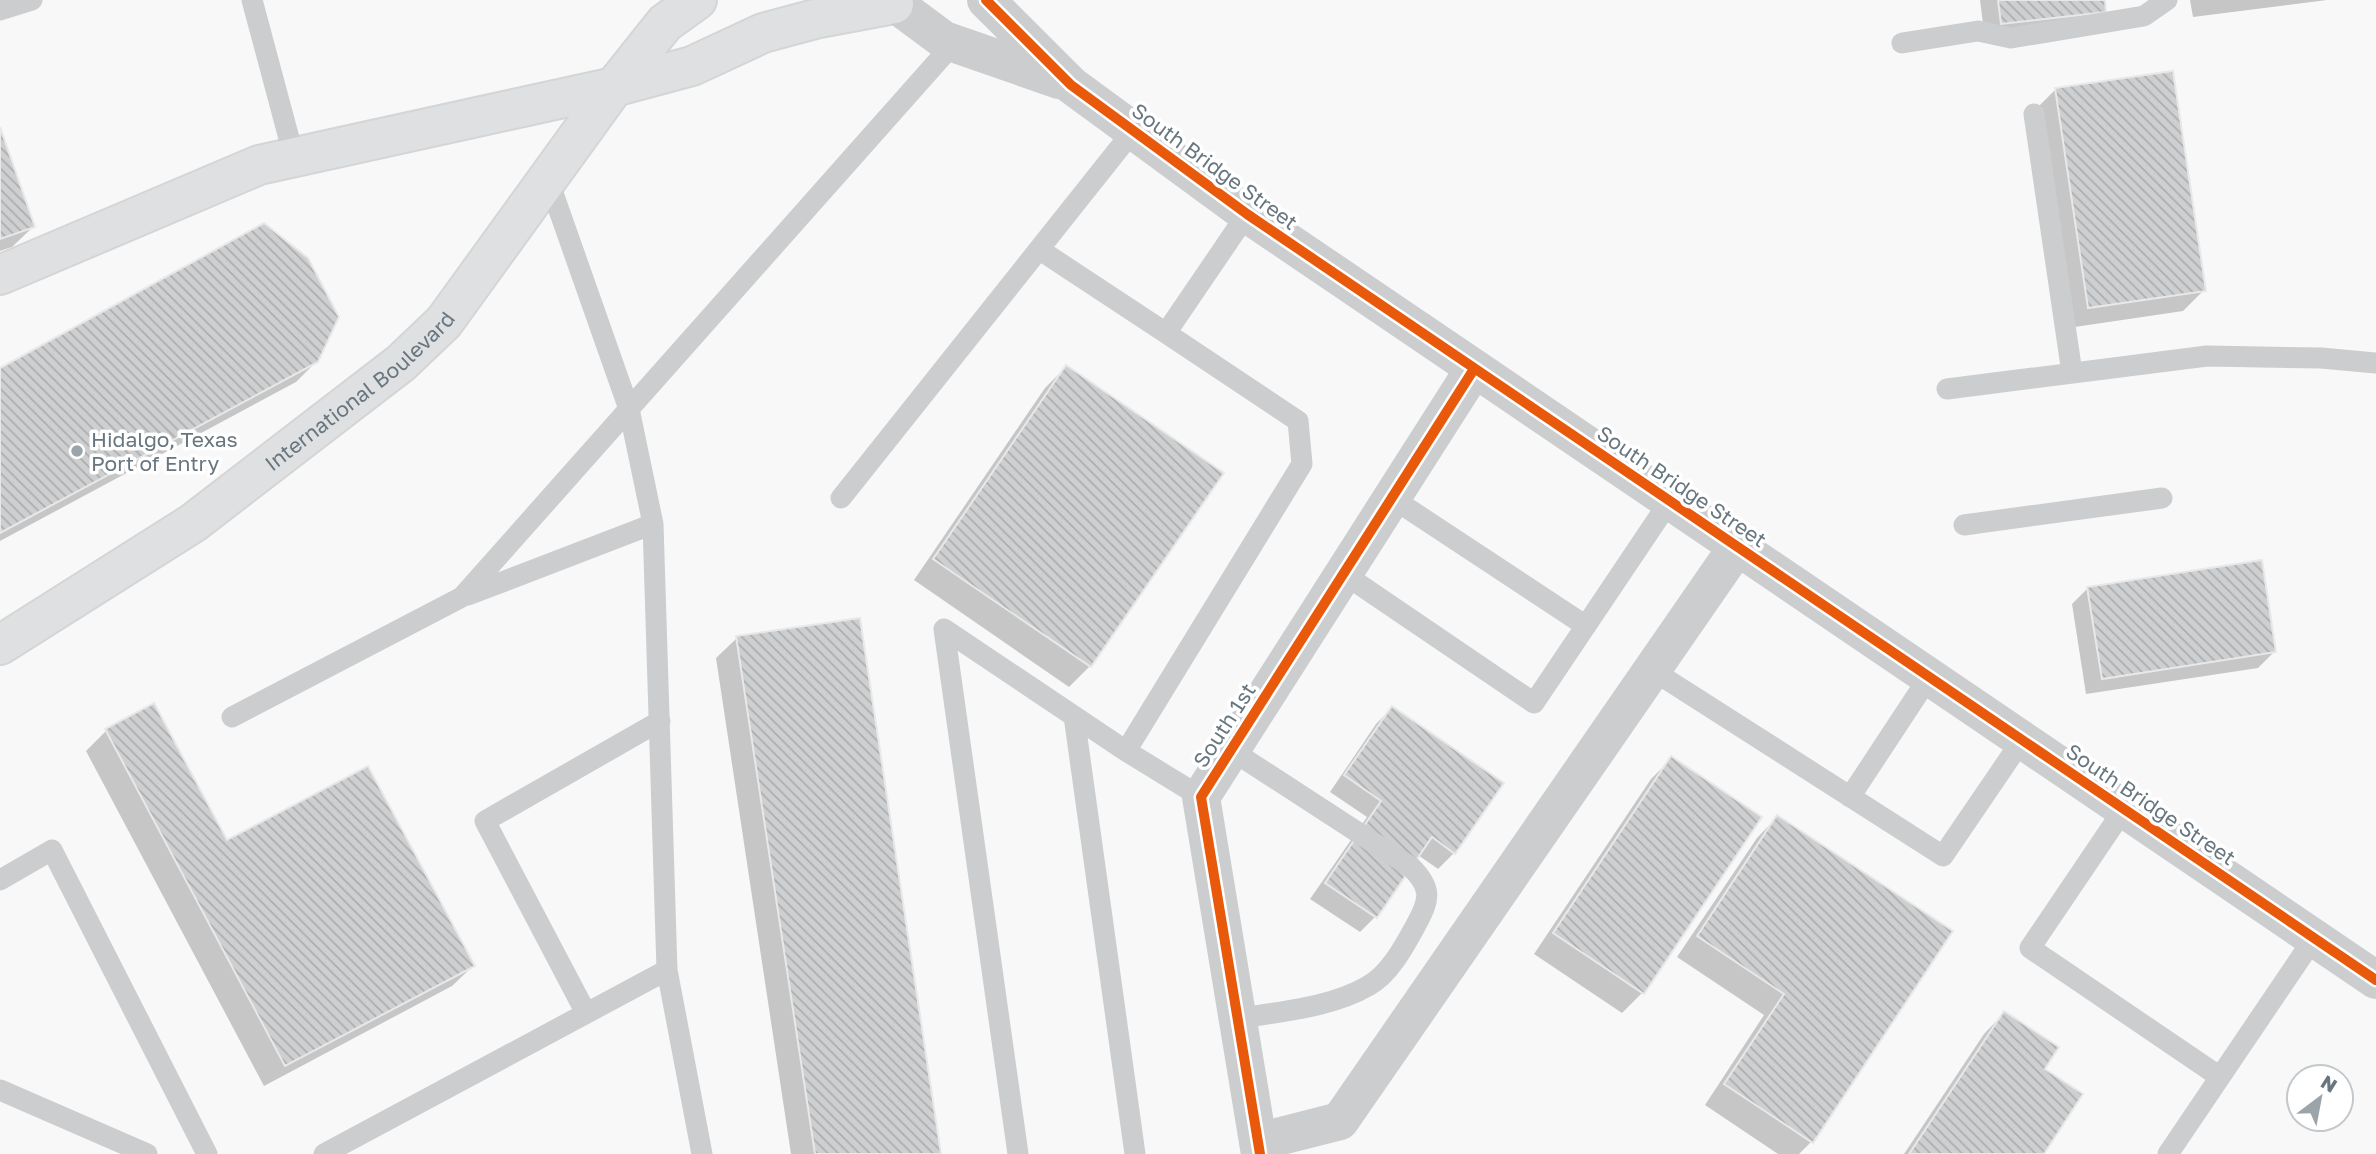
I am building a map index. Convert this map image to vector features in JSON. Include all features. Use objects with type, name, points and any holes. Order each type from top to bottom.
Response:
[{"type":"main road","name":"International Boulevard","points":[[0,646],[193,523],[401,363],[444,322],[614,88],[666,11],[697,0]]},
{"type":"main road","points":[[0,275],[259,165],[614,88],[692,66],[764,33],[892,2]]},
{"type":"street","name":"South Bridge Street","points":[[986,0],[1071,85],[1247,214],[2376,979]]},
{"type":"street","name":"South Bridge Street","points":[[892,2],[944,40],[1071,85]]},
{"type":"street","name":"South 1st","points":[[1474,369],[1201,797],[1259,1148],[1340,1121],[1737,547]]},
{"type":"lane","points":[[0,10],[32,0]]},
{"type":"lane","points":[[252,0],[294,157]]},
{"type":"lane","points":[[1902,43],[1978,31],[2011,38],[2167,0]]},
{"type":"lane","points":[[462,597],[954,43]]},
{"type":"lane","points":[[2034,114],[2072,373]]},
{"type":"lane","points":[[841,498],[1133,131]]},
{"type":"lane","points":[[548,179],[629,409],[653,524],[667,970],[702,1154]]},
{"type":"lane","points":[[1166,333],[1247,214]]},
{"type":"lane","points":[[1040,250],[1298,421],[1301,464],[1126,751]]},
{"type":"lane","points":[[1947,389],[2207,356],[2321,358],[2376,363]]},
{"type":"lane","points":[[1392,498],[1586,626]]},
{"type":"lane","points":[[1964,525],[2162,498]]},
{"type":"lane","points":[[1344,574],[1534,703],[1669,502]]},
{"type":"lane","points":[[232,717],[462,597],[653,524]]},
{"type":"lane","points":[[1018,1154],[944,629],[1126,751],[1201,797]]},
{"type":"lane","points":[[1652,670],[1943,856],[2022,740]]},
{"type":"lane","points":[[1850,797],[1929,677]]},
{"type":"lane","points":[[1074,716],[1135,1154]]},
{"type":"lane","points":[[586,1013],[485,821],[660,721]]},
{"type":"lane","points":[[1231,750],[1411,867],[1424,880],[1428,903],[1399,956],[1370,986],[1329,1001],[1238,1019]]},
{"type":"lane","points":[[2124,809],[2030,948],[2220,1077]]},
{"type":"lane","points":[[0,880],[52,850],[206,1154]]},
{"type":"lane","points":[[2168,1154],[2314,938]]},
{"type":"lane","points":[[324,1154],[667,970]]},
{"type":"lane","points":[[0,1090],[147,1154]]},
{"type":"building","points":[[1998,0],[2105,0],[2106,12],[2001,24]]},
{"type":"building","points":[[2173,71],[2206,291],[2088,308],[2055,88]]},
{"type":"building","points":[[0,127],[35,227],[0,239]]},
{"type":"building","name":"Hidalgo, Texas Port of Entry","points":[[264,223],[308,258],[339,317],[318,362],[0,533],[0,368]]},
{"type":"building","points":[[1066,365],[1224,473],[1091,667],[933,559]]},
{"type":"building","points":[[2262,560],[2276,652],[2102,679],[2087,587]]},
{"type":"building","points":[[860,618],[941,1154],[815,1154],[736,636]]},
{"type":"building","points":[[154,703],[227,840],[368,766],[475,966],[285,1066],[105,729]]},
{"type":"building","points":[[1392,706],[1504,783],[1455,854],[1432,837],[1377,918],[1325,883],[1381,801],[1344,775]]},
{"type":"building","points":[[1671,756],[1762,817],[1644,994],[1553,933]]},
{"type":"building","points":[[1777,815],[1953,931],[1813,1143],[1724,1084],[1784,994],[1697,936]]},
{"type":"building","points":[[2004,1011],[2059,1047],[2045,1069],[2083,1094],[2044,1154],[1909,1154]]},
{"type":"cycle path","points":[[986,0],[1071,85],[1247,214],[2376,980]]},
{"type":"cycle path","points":[[1260,1154],[1201,797],[1474,369]]},
{"type":"place","name":"Hidalgo, Texas Port of Entry","points":[[77,451]]}]
